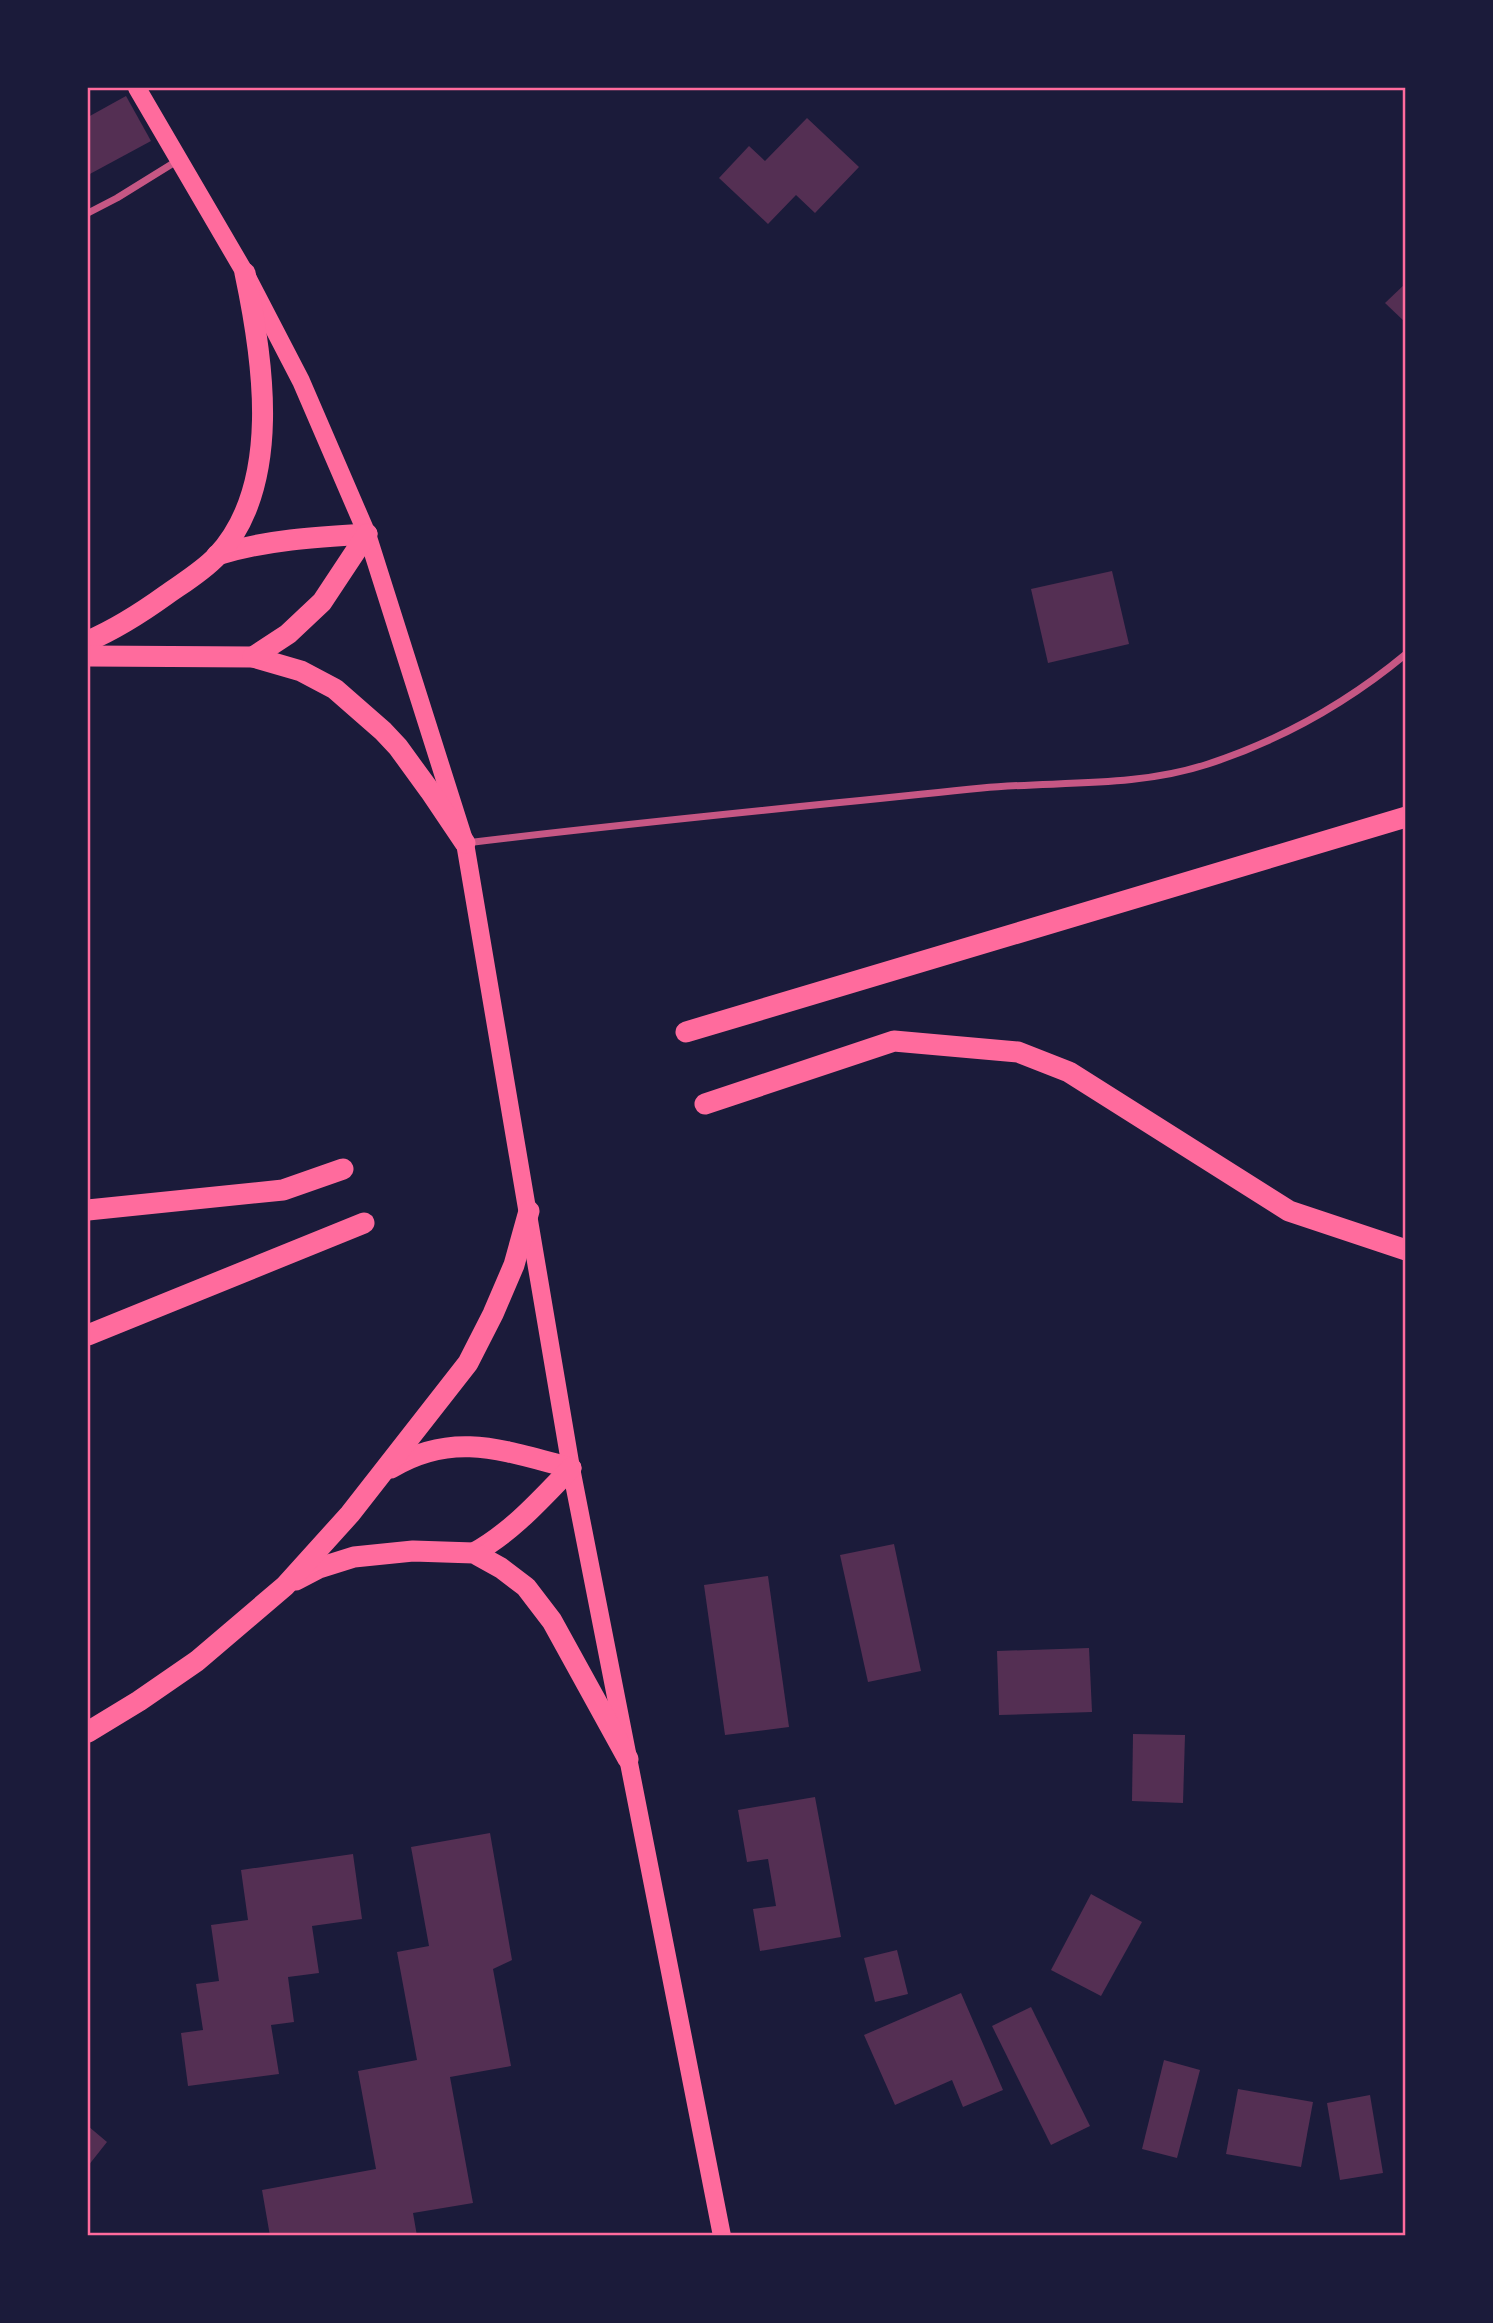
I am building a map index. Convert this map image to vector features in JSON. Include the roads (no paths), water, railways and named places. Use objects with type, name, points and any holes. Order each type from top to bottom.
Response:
[{"type":"highway","points":[[88,641],[135,617],[217,555],[237,526],[253,489],[261,440],[262,384],[258,337],[245,272]]},
{"type":"highway","points":[[217,555],[278,540],[367,534]]},
{"type":"highway","points":[[253,657],[288,634],[321,602],[367,534]]},
{"type":"highway","points":[[88,656],[253,657],[301,671],[335,690],[369,717],[398,747],[465,843]]},
{"type":"highway","points":[[686,1031],[1405,817]]},
{"type":"highway","points":[[705,1104],[894,1041],[1018,1052],[1069,1072],[1289,1211],[1405,1250]]},
{"type":"highway","points":[[88,1210],[283,1190],[343,1170]]},
{"type":"highway","points":[[88,1732],[197,1661],[285,1586],[349,1514],[468,1363],[514,1265],[529,1211]]},
{"type":"highway","points":[[88,1335],[364,1223]]},
{"type":"highway","points":[[380,1475],[412,1455],[450,1446],[488,1447],[571,1468]]},
{"type":"highway","points":[[474,1553],[494,1542],[519,1521],[571,1468]]},
{"type":"highway","points":[[285,1586],[319,1569],[354,1557],[413,1551],[474,1553],[526,1587],[552,1621],[628,1759]]},
{"type":"main road","points":[[137,88],[245,272],[301,381],[367,534],[465,843],[571,1468],[722,2235]]},
{"type":"street","points":[[88,212],[117,198],[180,159]]},
{"type":"street","points":[[465,843],[986,788],[1109,783],[1184,770],[1292,730],[1353,694],[1405,654]]}]
